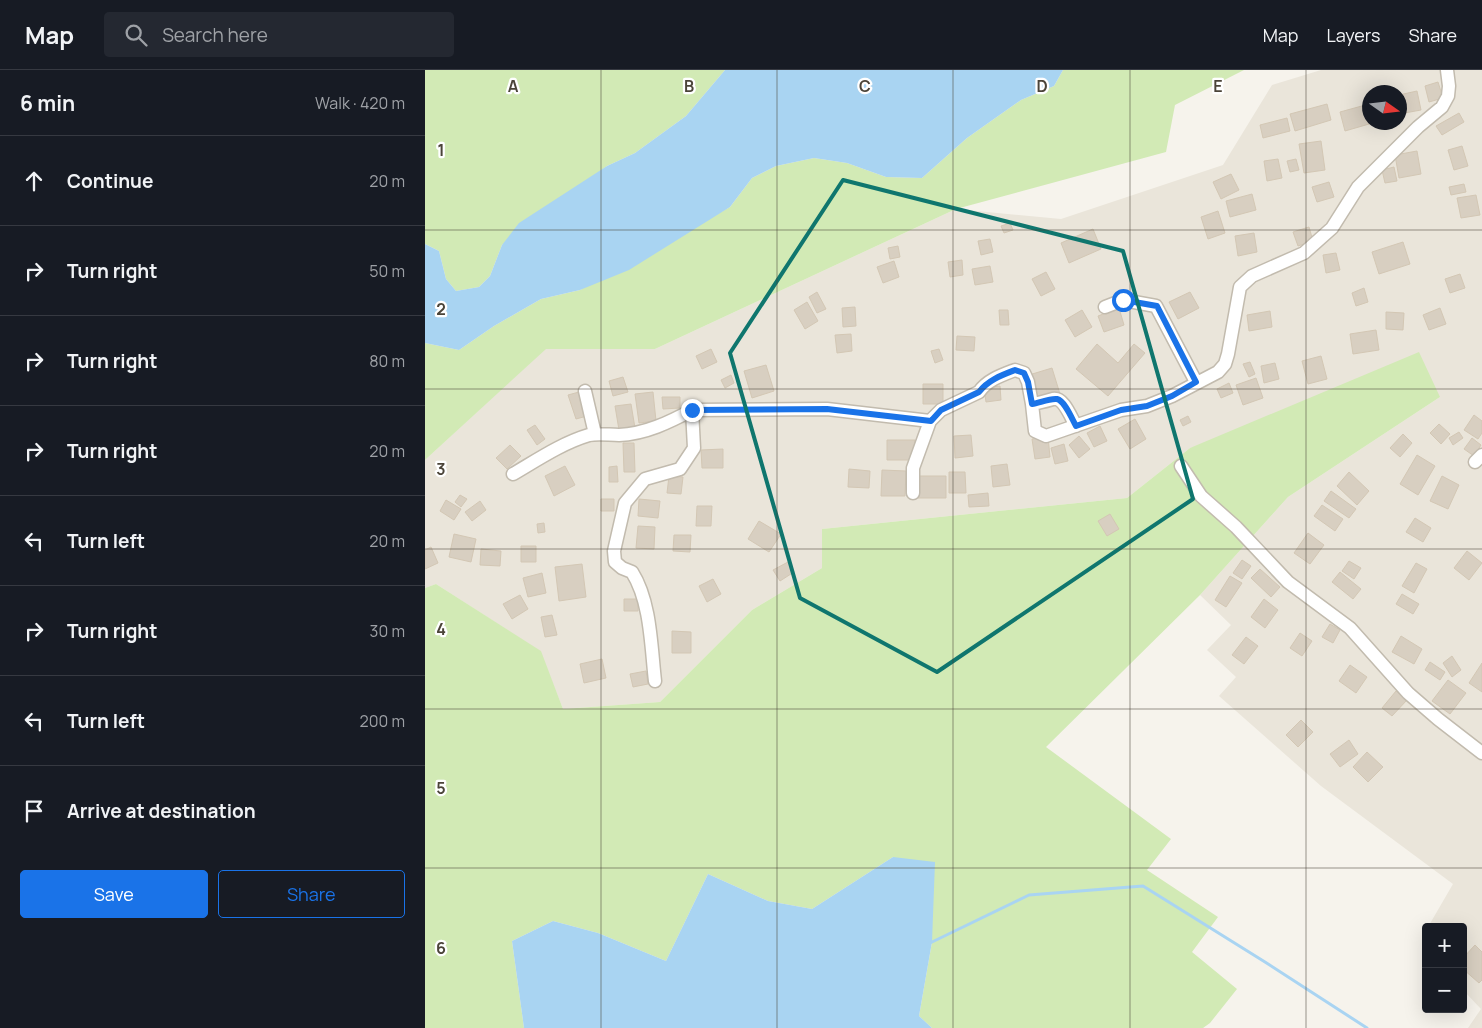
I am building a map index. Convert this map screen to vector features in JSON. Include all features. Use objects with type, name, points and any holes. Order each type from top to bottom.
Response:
[{"type":"street","points":[[913,493],[913,468],[931,421],[941,410],[979,392],[983,387],[999,377],[1015,370],[1024,373],[1028,382],[1035,431],[1040,435],[1046,436],[1121,410],[1147,406],[1172,396],[1218,372],[1225,364],[1240,286],[1252,276],[1305,253],[1331,228],[1358,187],[1418,127],[1443,107],[1449,86],[1447,70]]},
{"type":"street","points":[[1105,307],[1123,300],[1157,306],[1196,382]]},
{"type":"street","points":[[585,391],[595,434]]},
{"type":"street","points":[[1032,404],[1059,399],[1076,426]]},
{"type":"street","points":[[513,474],[559,448],[595,434],[619,435],[637,432],[660,425],[692,410],[827,409],[931,421]]},
{"type":"street","points":[[655,681],[649,627],[639,583],[632,572],[622,568],[615,562],[613,551],[625,503],[645,479],[680,469],[694,448],[692,410]]},
{"type":"street","points":[[1181,466],[1201,496],[1236,527],[1287,582],[1350,628],[1408,693],[1482,753]]},
{"type":"highlighted area","points":[[843,180],[1123,251],[1193,499],[937,672],[800,598],[730,353]]},
{"type":"shaded area","points":[[1321,70],[1482,70],[1482,1028],[1468,1028],[1481,1009],[1467,994],[1467,923],[1430,923],[1453,884],[1321,786],[1219,696],[1236,677],[1207,650],[1231,625],[1200,595],[1288,497],[1440,397],[1190,448],[1127,498],[822,529],[822,568],[752,610],[660,702],[563,709],[540,651],[436,584],[425,588],[425,460],[546,348],[655,349],[956,209],[1061,219],[1223,165],[1272,85]]},
{"type":"green space","points":[[425,70],[725,70],[686,116],[635,153],[607,166],[502,245],[490,276],[479,287],[456,291],[446,279],[439,251],[425,244]]},
{"type":"green space","points":[[1063,70],[1244,70],[1175,105],[1166,152],[956,209],[655,349],[546,349],[425,460],[425,343],[459,350],[494,326],[541,299],[580,290],[730,207],[752,178],[776,166],[814,158],[847,163],[886,177],[922,178],[967,138],[1021,100],[1054,86]]},
{"type":"green space","points":[[1419,352],[1440,397],[1288,497],[1200,595],[1046,747],[1171,839],[1147,870],[1218,917],[1192,952],[1237,989],[1210,1023],[1203,1028],[932,1028],[919,1016],[932,942],[893,857],[812,909],[768,901],[708,874],[666,961],[598,933],[553,921],[512,941],[524,1028],[425,1028],[425,588],[436,584],[541,651],[563,709],[660,702],[752,610],[822,568],[822,529],[1127,498],[1190,448]]},
{"type":"water","points":[[725,70],[1063,70],[1054,86],[1021,100],[967,138],[922,178],[886,177],[847,163],[814,158],[776,166],[752,178],[730,207],[629,270],[580,290],[541,299],[494,326],[459,350],[425,343],[425,244],[439,251],[446,279],[456,291],[479,287],[490,276],[502,245],[519,223],[607,166],[635,153],[686,116]]},
{"type":"water","points":[[893,857],[935,862],[932,942],[919,1016],[932,1028],[524,1028],[512,941],[553,921],[598,933],[666,961],[708,874],[768,901],[812,909]]},
{"type":"building","points":[[1438,82],[1443,98],[1429,102],[1425,86]]},
{"type":"building","points":[[1417,91],[1421,110],[1407,113],[1407,93]]},
{"type":"building","points":[[1327,104],[1331,120],[1295,131],[1290,114]]},
{"type":"building","points":[[1362,106],[1362,126],[1345,131],[1340,112]]},
{"type":"building","points":[[1459,113],[1464,122],[1442,135],[1436,126]]},
{"type":"building","points":[[1287,118],[1290,131],[1263,138],[1260,125]]},
{"type":"building","points":[[1321,141],[1325,170],[1304,173],[1299,144]]},
{"type":"building","points":[[1462,146],[1468,166],[1454,170],[1448,150]]},
{"type":"building","points":[[1417,151],[1421,174],[1399,178],[1395,155]]},
{"type":"building","points":[[1278,159],[1282,178],[1267,181],[1264,161]]},
{"type":"building","points":[[1296,159],[1299,170],[1290,172],[1287,161]]},
{"type":"building","points":[[1394,167],[1397,181],[1385,183],[1382,170]]},
{"type":"building","points":[[1231,174],[1239,190],[1221,199],[1213,182]]},
{"type":"building","points":[[1329,182],[1334,197],[1317,202],[1312,187]]},
{"type":"building","points":[[1464,184],[1466,192],[1451,195],[1449,187]]},
{"type":"building","points":[[1252,194],[1256,210],[1230,217],[1226,201]]},
{"type":"building","points":[[1476,195],[1480,215],[1461,218],[1457,198]]},
{"type":"building","points":[[1218,211],[1225,233],[1208,239],[1201,217]]},
{"type":"building","points":[[1010,223],[1013,230],[1004,233],[1001,226]]},
{"type":"building","points":[[1309,227],[1313,241],[1298,246],[1293,232]]},
{"type":"building","points":[[1093,229],[1101,249],[1069,263],[1061,243]]},
{"type":"building","points":[[1254,233],[1257,252],[1238,256],[1235,236]]},
{"type":"building","points":[[990,239],[993,252],[981,255],[978,241]]},
{"type":"building","points":[[1403,242],[1410,264],[1379,274],[1372,252]]},
{"type":"building","points":[[898,246],[900,257],[890,259],[888,248]]},
{"type":"building","points":[[1336,253],[1340,270],[1326,273],[1323,255]]},
{"type":"building","points":[[962,260],[963,275],[950,277],[948,262]]},
{"type":"building","points":[[894,261],[899,277],[883,283],[877,267]]},
{"type":"building","points":[[990,266],[993,282],[975,285],[972,269]]},
{"type":"building","points":[[1046,272],[1055,289],[1041,296],[1032,279]]},
{"type":"building","points":[[1460,274],[1465,288],[1450,293],[1445,279]]},
{"type":"building","points":[[1364,288],[1368,302],[1356,306],[1352,293]]},
{"type":"building","points":[[817,292],[826,309],[817,313],[809,297]]},
{"type":"building","points":[[1190,292],[1199,308],[1178,319],[1169,302]]},
{"type":"building","points":[[807,302],[818,321],[805,329],[794,310]]},
{"type":"building","points":[[855,307],[856,326],[843,327],[842,308]]},
{"type":"building","points":[[1119,308],[1124,325],[1104,332],[1098,316]]},
{"type":"building","points":[[1440,308],[1446,324],[1429,330],[1423,315]]},
{"type":"building","points":[[999,310],[1008,310],[1009,325],[1000,325]]},
{"type":"building","points":[[1082,310],[1092,327],[1075,337],[1065,320]]},
{"type":"building","points":[[1270,311],[1272,327],[1249,331],[1247,315]]},
{"type":"building","points":[[1386,312],[1404,313],[1403,330],[1386,329]]},
{"type":"building","points":[[1376,330],[1379,350],[1353,354],[1350,334]]},
{"type":"building","points":[[851,334],[852,351],[837,353],[835,335]]},
{"type":"building","points":[[957,336],[975,337],[974,351],[956,350]]},
{"type":"building","points":[[1097,344],[1118,363],[1134,344],[1145,353],[1108,396],[1076,369]]},
{"type":"building","points":[[711,349],[717,362],[702,369],[696,356]]},
{"type":"building","points":[[939,349],[943,360],[935,363],[931,351]]},
{"type":"building","points":[[1321,356],[1327,379],[1308,384],[1302,361]]},
{"type":"building","points":[[1250,362],[1255,374],[1249,377],[1243,364]]},
{"type":"building","points":[[1275,363],[1279,379],[1264,383],[1261,366]]},
{"type":"building","points":[[766,365],[774,391],[752,398],[744,371]]},
{"type":"building","points":[[1052,368],[1060,394],[1038,401],[1029,375]]},
{"type":"building","points":[[731,375],[734,383],[725,388],[721,380]]},
{"type":"building","points":[[623,377],[628,392],[613,396],[609,381]]},
{"type":"building","points":[[1256,378],[1263,398],[1243,405],[1236,385]]},
{"type":"building","points":[[1229,383],[1233,393],[1221,398],[1217,389]]},
{"type":"building","points":[[923,384],[943,384],[943,404],[923,404]]},
{"type":"building","points":[[1000,386],[1001,400],[986,402],[984,388]]},
{"type":"building","points":[[579,392],[587,416],[576,419],[568,395]]},
{"type":"building","points":[[653,392],[656,421],[639,423],[635,394]]},
{"type":"building","points":[[662,397],[680,397],[680,408],[663,409]]},
{"type":"building","points":[[631,404],[635,428],[619,430],[615,406]]},
{"type":"building","points":[[1474,415],[1482,421],[1482,433],[1478,439],[1464,430]]},
{"type":"building","points":[[1188,416],[1191,422],[1183,426],[1180,420]]},
{"type":"building","points":[[1135,419],[1146,439],[1130,449],[1118,429]]},
{"type":"building","points":[[1439,424],[1450,434],[1441,444],[1430,433]]},
{"type":"building","points":[[535,425],[545,439],[537,445],[527,430]]},
{"type":"building","points":[[1100,426],[1107,441],[1094,447],[1087,433]]},
{"type":"building","points":[[1459,432],[1463,438],[1453,445],[1449,438]]},
{"type":"building","points":[[1403,434],[1412,443],[1400,457],[1390,448]]},
{"type":"building","points":[[971,435],[973,456],[955,458],[954,436]]},
{"type":"building","points":[[1079,436],[1090,449],[1079,458],[1069,445]]},
{"type":"building","points":[[1048,437],[1050,457],[1035,459],[1032,439]]},
{"type":"building","points":[[1472,438],[1481,445],[1474,456],[1464,449]]},
{"type":"building","points":[[887,440],[915,440],[914,460],[887,460]]},
{"type":"building","points":[[623,443],[634,443],[635,472],[624,472]]},
{"type":"building","points":[[1064,444],[1068,461],[1055,464],[1051,448]]},
{"type":"building","points":[[510,445],[521,456],[507,469],[496,458]]},
{"type":"building","points":[[723,449],[723,468],[702,468],[701,450]]},
{"type":"building","points":[[1417,455],[1435,466],[1418,495],[1400,484]]},
{"type":"building","points":[[1007,464],[1010,485],[993,487],[991,466]]},
{"type":"building","points":[[565,466],[575,485],[554,496],[545,476]]},
{"type":"building","points":[[617,466],[618,482],[609,482],[609,467]]},
{"type":"building","points":[[849,469],[870,471],[869,488],[848,487]]},
{"type":"building","points":[[882,470],[906,471],[905,496],[881,496]]},
{"type":"building","points":[[949,472],[965,472],[966,493],[949,493]]},
{"type":"building","points":[[1349,472],[1369,491],[1357,505],[1337,486]]},
{"type":"building","points":[[669,476],[683,477],[681,494],[667,493]]},
{"type":"building","points":[[916,476],[946,476],[946,498],[916,498]]},
{"type":"building","points":[[1442,476],[1459,485],[1448,509],[1430,501]]},
{"type":"building","points":[[1331,491],[1356,509],[1349,518],[1324,501]]},
{"type":"building","points":[[988,493],[989,506],[969,507],[968,495]]},
{"type":"building","points":[[460,495],[467,499],[461,507],[455,502]]},
{"type":"building","points":[[601,499],[614,499],[614,511],[601,511]]},
{"type":"building","points":[[639,499],[660,501],[658,518],[638,516]]},
{"type":"building","points":[[446,500],[461,509],[454,520],[440,511]]},
{"type":"building","points":[[480,501],[486,510],[472,521],[465,512]]},
{"type":"building","points":[[1322,505],[1343,519],[1335,531],[1314,516]]},
{"type":"building","points":[[697,506],[712,506],[711,526],[696,526]]},
{"type":"building","points":[[1110,514],[1119,529],[1107,536],[1098,521]]},
{"type":"building","points":[[1415,518],[1431,528],[1423,542],[1406,532]]},
{"type":"building","points":[[759,521],[781,534],[769,552],[748,539]]},
{"type":"building","points":[[544,523],[545,532],[538,533],[537,524]]},
{"type":"building","points":[[638,526],[655,527],[654,549],[636,548]]},
{"type":"building","points":[[1308,533],[1324,545],[1310,564],[1294,553]]},
{"type":"building","points":[[454,534],[476,539],[471,562],[449,557]]},
{"type":"building","points":[[674,535],[691,535],[690,552],[673,551]]},
{"type":"building","points":[[521,546],[536,546],[536,562],[521,562]]},
{"type":"building","points":[[431,547],[438,563],[425,569],[425,550]]},
{"type":"building","points":[[481,549],[501,551],[500,566],[480,565]]},
{"type":"building","points":[[1467,551],[1482,563],[1469,580],[1454,568]]},
{"type":"building","points":[[1242,560],[1251,566],[1242,579],[1233,573]]},
{"type":"building","points":[[1349,561],[1361,568],[1354,579],[1342,571]]},
{"type":"building","points":[[788,562],[794,572],[780,581],[773,570]]},
{"type":"building","points":[[1416,563],[1427,569],[1414,593],[1402,586]]},
{"type":"building","points":[[582,564],[586,597],[559,601],[555,567]]},
{"type":"building","points":[[1260,569],[1280,587],[1271,597],[1251,578]]},
{"type":"building","points":[[1340,572],[1361,589],[1353,599],[1332,582]]},
{"type":"building","points":[[542,573],[546,593],[528,597],[523,578]]},
{"type":"building","points":[[1230,576],[1242,583],[1226,607],[1215,600]]},
{"type":"building","points":[[713,579],[721,594],[707,602],[699,586]]},
{"type":"building","points":[[1402,594],[1419,604],[1413,614],[1396,604]]},
{"type":"building","points":[[520,595],[528,609],[512,619],[503,604]]},
{"type":"building","points":[[624,599],[638,599],[638,611],[624,611]]},
{"type":"building","points":[[1264,599],[1278,610],[1265,628],[1251,617]]},
{"type":"building","points":[[552,615],[557,635],[545,637],[541,617]]},
{"type":"building","points":[[1330,624],[1340,630],[1333,643],[1322,637]]},
{"type":"building","points":[[672,631],[691,632],[691,653],[672,653]]},
{"type":"building","points":[[1300,633],[1312,641],[1302,656],[1290,648]]},
{"type":"building","points":[[1401,636],[1422,649],[1414,664],[1392,652]]},
{"type":"building","points":[[1246,637],[1258,646],[1244,664],[1232,655]]},
{"type":"building","points":[[1452,656],[1461,670],[1452,677],[1443,663]]},
{"type":"building","points":[[602,659],[606,678],[584,683],[580,664]]},
{"type":"building","points":[[1430,662],[1445,672],[1440,680],[1425,670]]},
{"type":"building","points":[[1482,663],[1482,692],[1469,683]]},
{"type":"building","points":[[1350,665],[1367,677],[1356,693],[1339,681]]},
{"type":"building","points":[[646,671],[648,684],[633,687],[630,674]]},
{"type":"building","points":[[1448,680],[1466,693],[1450,714],[1432,701]]},
{"type":"building","points":[[1396,691],[1407,700],[1392,716],[1382,708]]},
{"type":"building","points":[[1301,720],[1313,732],[1298,747],[1286,735]]},
{"type":"building","points":[[1349,740],[1358,754],[1340,767],[1330,754]]},
{"type":"building","points":[[1367,752],[1383,767],[1368,782],[1353,767]]},
{"type":"building","points":[[1475,945],[1482,952],[1482,980],[1479,983],[1467,972],[1467,954]]},
{"type":"waterway","points":[[930,943],[1029,895],[1143,886],[1367,1028]]},
{"type":"route","points":[[692,410],[827,409],[931,421],[941,410],[979,392],[983,387],[999,377],[1015,370],[1024,373],[1028,382],[1032,404],[1059,399],[1076,426],[1121,410],[1147,406],[1172,396],[1196,382],[1157,306],[1123,300]]}]
